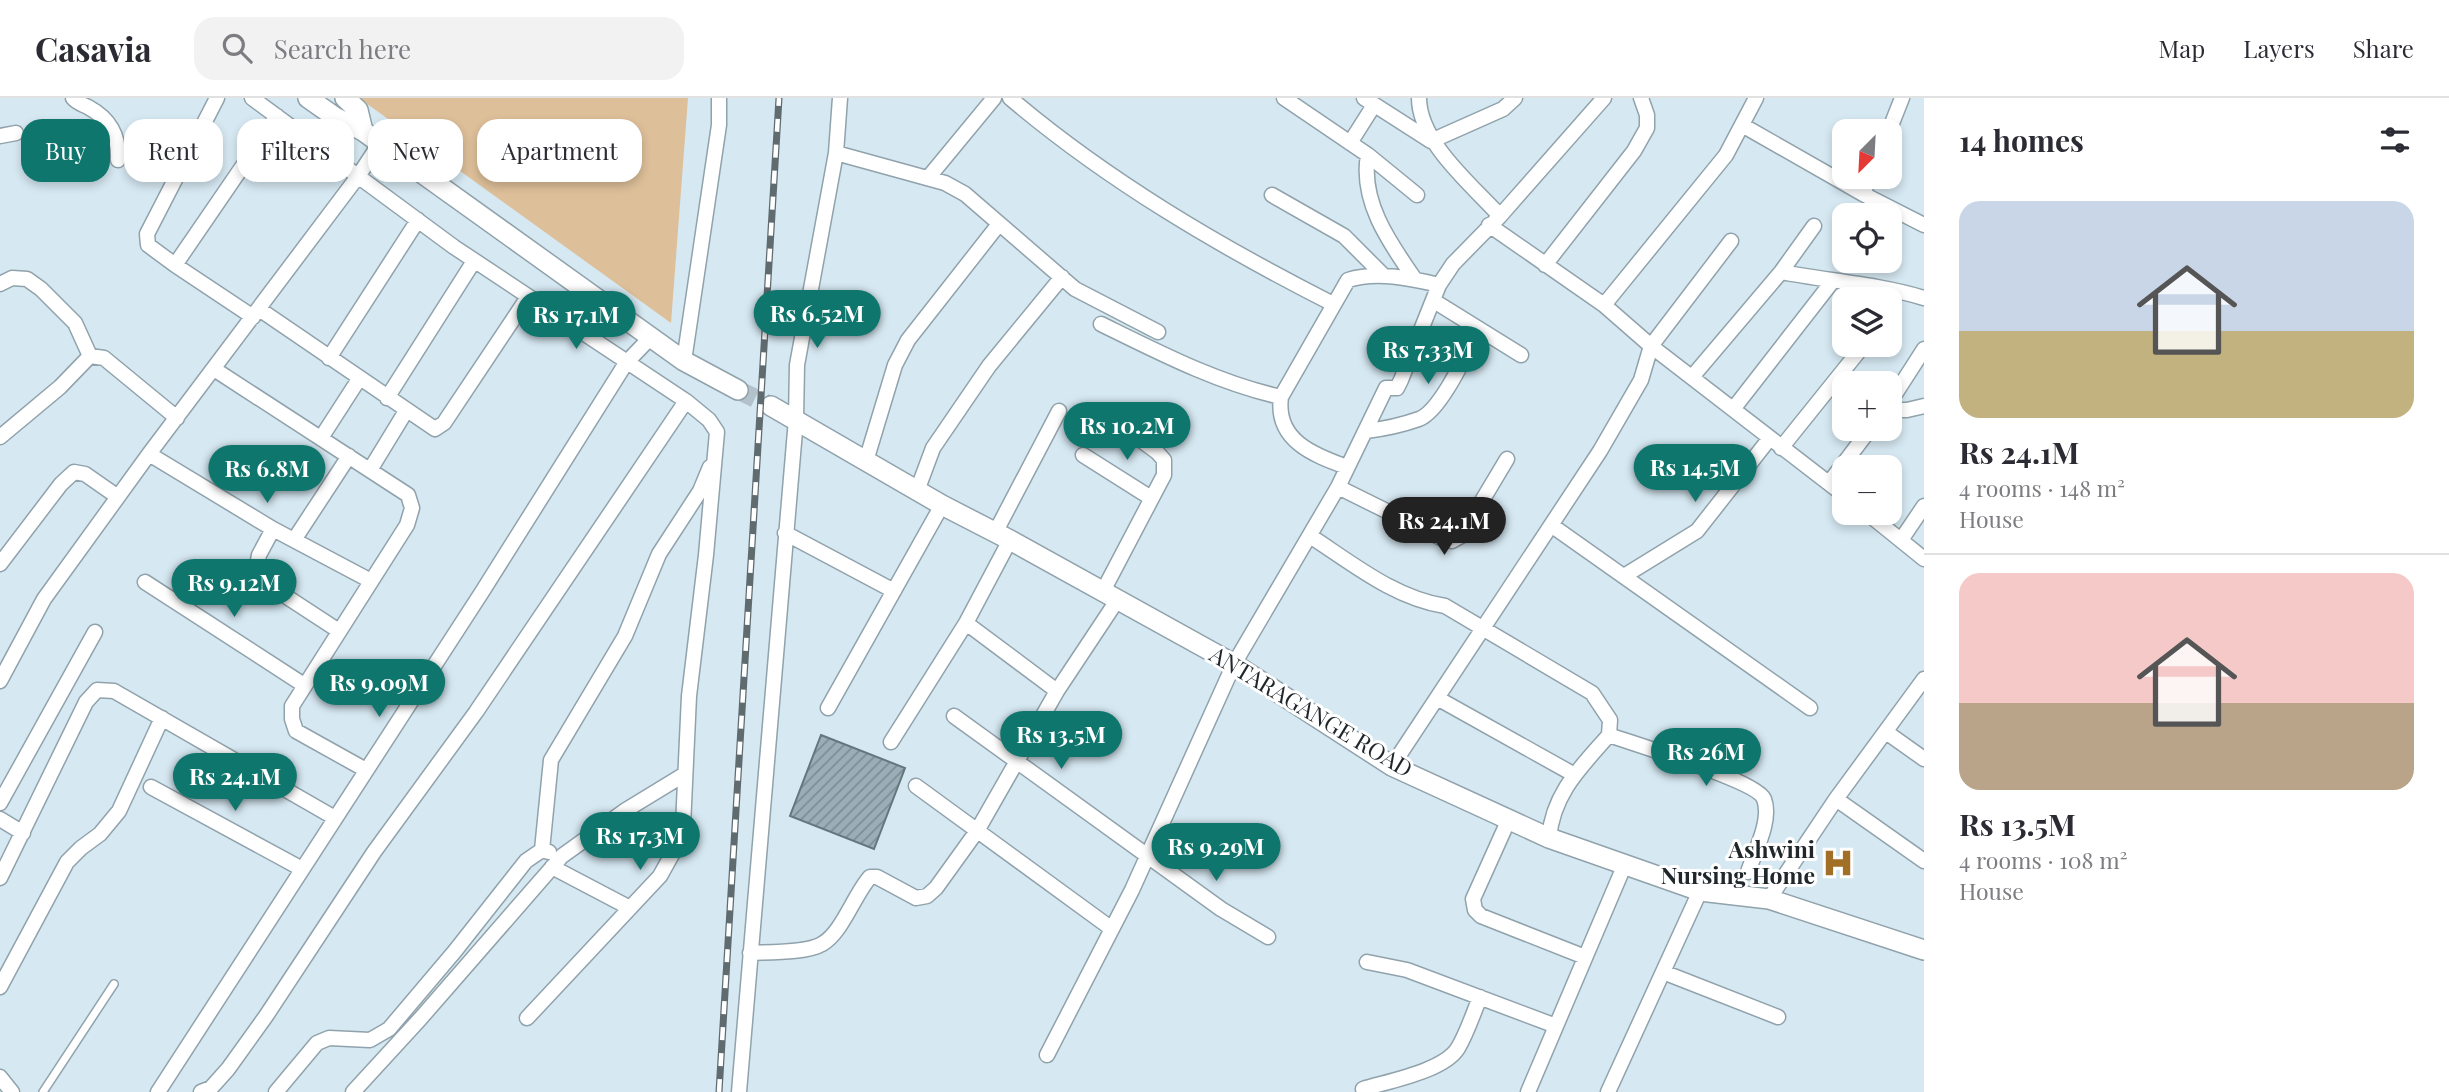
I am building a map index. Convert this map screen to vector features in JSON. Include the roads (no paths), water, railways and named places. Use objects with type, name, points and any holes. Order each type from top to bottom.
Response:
[{"type":"street","points":[[73,98],[100,115],[114,133],[119,143],[118,160]]},
{"type":"street","points":[[217,98],[147,233],[148,244],[175,265],[329,358],[435,429],[444,423],[528,297]]},
{"type":"street","points":[[253,98],[474,261],[686,401],[709,420],[718,432],[689,696],[683,826],[675,849],[660,876],[527,1018]]},
{"type":"street","points":[[308,98],[335,117],[368,135]]},
{"type":"street","points":[[345,98],[358,110],[363,131]]},
{"type":"street","points":[[684,361],[719,125],[719,98]]},
{"type":"street","points":[[739,1092],[796,419],[797,365],[836,153],[840,98]]},
{"type":"street","points":[[928,178],[994,98]]},
{"type":"street","points":[[1010,98],[1063,141],[1148,201],[1333,304]]},
{"type":"street","points":[[1284,98],[1368,155],[1417,195]]},
{"type":"street","points":[[1419,98],[1419,111],[1432,141],[1495,221],[1545,265],[1604,305],[1651,346],[1832,485]]},
{"type":"street","points":[[1432,141],[1503,109],[1515,98]]},
{"type":"street","points":[[1047,1055],[1148,854],[1234,664],[1338,487],[1386,388],[1397,388],[1439,285],[1453,264],[1495,221],[1604,98]]},
{"type":"street","points":[[1545,265],[1634,151],[1647,128],[1647,115],[1641,98]]},
{"type":"street","points":[[1604,305],[1726,155],[1756,98]]},
{"type":"street","points":[[1894,119],[1902,98]]},
{"type":"street","points":[[1350,143],[1369,102],[1432,141]]},
{"type":"street","points":[[175,265],[277,116]]},
{"type":"street","points":[[1741,125],[1924,225]]},
{"type":"street","points":[[0,136],[16,133]]},
{"type":"street","points":[[836,153],[945,183],[965,194],[1075,289],[1158,332]]},
{"type":"street","points":[[1368,155],[1365,173],[1380,226],[1414,278]]},
{"type":"street","points":[[0,681],[44,599],[368,161]]},
{"type":"street","points":[[434,182],[684,361],[738,390]]},
{"type":"street","points":[[1863,194],[1865,189]]},
{"type":"street","points":[[1272,194],[1344,236],[1384,276]]},
{"type":"street","points":[[329,358],[418,220]]},
{"type":"street","points":[[866,461],[895,365],[908,340],[999,224]]},
{"type":"street","points":[[1692,377],[1781,272],[1814,226]]},
{"type":"street","points":[[1392,766],[1600,451],[1641,380],[1651,346],[1731,241]]},
{"type":"street","points":[[387,398],[474,261]]},
{"type":"street","points":[[1781,272],[1832,282],[1888,288],[1924,298]]},
{"type":"street","points":[[1347,467],[1315,456],[1283,427],[1281,397],[1348,280],[1359,276],[1384,276],[1414,278],[1439,285]]},
{"type":"street","points":[[917,491],[933,448],[989,366],[1062,277]]},
{"type":"street","points":[[0,284],[12,278],[27,279],[41,289],[75,323],[90,356]]},
{"type":"street","points":[[1734,408],[1832,282]]},
{"type":"street","points":[[1434,301],[1521,355]]},
{"type":"street","points":[[1101,324],[1246,389],[1281,397]]},
{"type":"street","points":[[1366,432],[1421,419],[1441,399],[1479,329]]},
{"type":"street","points":[[158,1092],[482,592],[626,363],[651,337]]},
{"type":"street","points":[[1902,383],[1924,349]]},
{"type":"street","points":[[90,356],[104,358],[177,418]]},
{"type":"street","points":[[0,437],[60,387],[90,356]]},
{"type":"street","points":[[1624,576],[1697,531],[1854,357]]},
{"type":"street","points":[[214,369],[408,495],[412,508],[407,525],[292,706],[296,731],[366,770]]},
{"type":"street","points":[[321,438],[359,379]]},
{"type":"street","points":[[201,1092],[211,1088],[228,1069],[267,1016],[374,852],[475,712],[686,401]]},
{"type":"street","points":[[1902,410],[1924,406]]},
{"type":"street","name":"ANTARAGANGE ROAD","points":[[771,407],[942,505],[1234,664],[1392,766],[1549,838],[1700,891],[1769,900],[1924,950]]},
{"type":"street","points":[[370,470],[406,411]]},
{"type":"street","points":[[891,742],[966,623],[1059,411]]},
{"type":"street","points":[[750,953],[821,945],[835,932],[870,877],[877,877],[916,898],[927,896],[936,888],[977,831],[1110,596],[1151,498],[1164,475],[1164,460],[1107,415]]},
{"type":"street","points":[[1829,483],[1861,441]]},
{"type":"street","points":[[149,454],[273,529],[371,581]]},
{"type":"street","points":[[1083,455],[1151,498]]},
{"type":"street","points":[[276,1092],[317,1043],[329,1038],[370,1040],[388,1029],[455,951],[526,861],[542,850],[551,760],[625,636],[659,554],[700,491],[715,456]]},
{"type":"street","points":[[294,540],[349,457]]},
{"type":"street","points":[[1338,487],[1452,541],[1461,536],[1507,459]]},
{"type":"street","points":[[0,564],[61,484],[74,472],[85,474],[118,497]]},
{"type":"street","points":[[828,708],[942,505]]},
{"type":"street","points":[[1901,540],[1924,506]]},
{"type":"street","points":[[1551,525],[1810,708]]},
{"type":"street","points":[[1882,525],[1924,559]]},
{"type":"street","points":[[273,529],[259,555],[255,576],[339,631]]},
{"type":"street","points":[[785,533],[894,590]]},
{"type":"street","points":[[1310,536],[1401,593],[1426,603],[1445,606],[1592,693],[1610,720],[1609,735],[1573,774],[1550,824],[1549,838]]},
{"type":"street","points":[[145,582],[304,685]]},
{"type":"street","points":[[966,623],[1057,691]]},
{"type":"street","points":[[0,803],[95,632]]},
{"type":"street","points":[[1769,900],[1836,799],[1924,679]]},
{"type":"street","points":[[0,878],[86,702],[97,690],[114,691],[335,818]]},
{"type":"street","points":[[1437,698],[1573,774]]},
{"type":"street","points":[[954,716],[1222,909],[1268,937]]},
{"type":"street","points":[[0,987],[67,862],[100,834],[119,811],[162,718]]},
{"type":"street","points":[[1886,732],[1924,760]]},
{"type":"street","points":[[1609,735],[1738,780],[1760,792],[1765,801],[1766,818],[1748,872]]},
{"type":"street","points":[[353,1092],[562,856],[626,810],[685,774]]},
{"type":"street","points":[[916,786],[1112,929]]},
{"type":"street","points":[[151,788],[302,869]]},
{"type":"street","points":[[1836,799],[1924,861]]},
{"type":"street","points":[[0,819],[23,833]]},
{"type":"street","points":[[1509,819],[1472,899],[1475,910],[1481,916],[1585,957]]},
{"type":"street","points":[[542,850],[562,856]]},
{"type":"street","points":[[1528,1092],[1625,864]]},
{"type":"street","points":[[552,867],[630,908]]},
{"type":"street","points":[[1608,1092],[1700,891]]},
{"type":"street","points":[[1367,962],[1407,970],[1556,1026]]},
{"type":"street","points":[[1663,972],[1778,1017]]},
{"type":"street","points":[[1363,1089],[1449,1059],[1458,1049],[1480,997]]},
{"type":"street","points":[[0,1077],[12,1092]]},
{"type":"lane","points":[[43,1092],[114,984]]},
{"type":"tunnel","points":[[738,390],[771,406]]},
{"type":"railway","points":[[719,1092],[779,98]]},
{"type":"place","name":"Ashwini Nursing Home","points":[[1838,863]]}]
